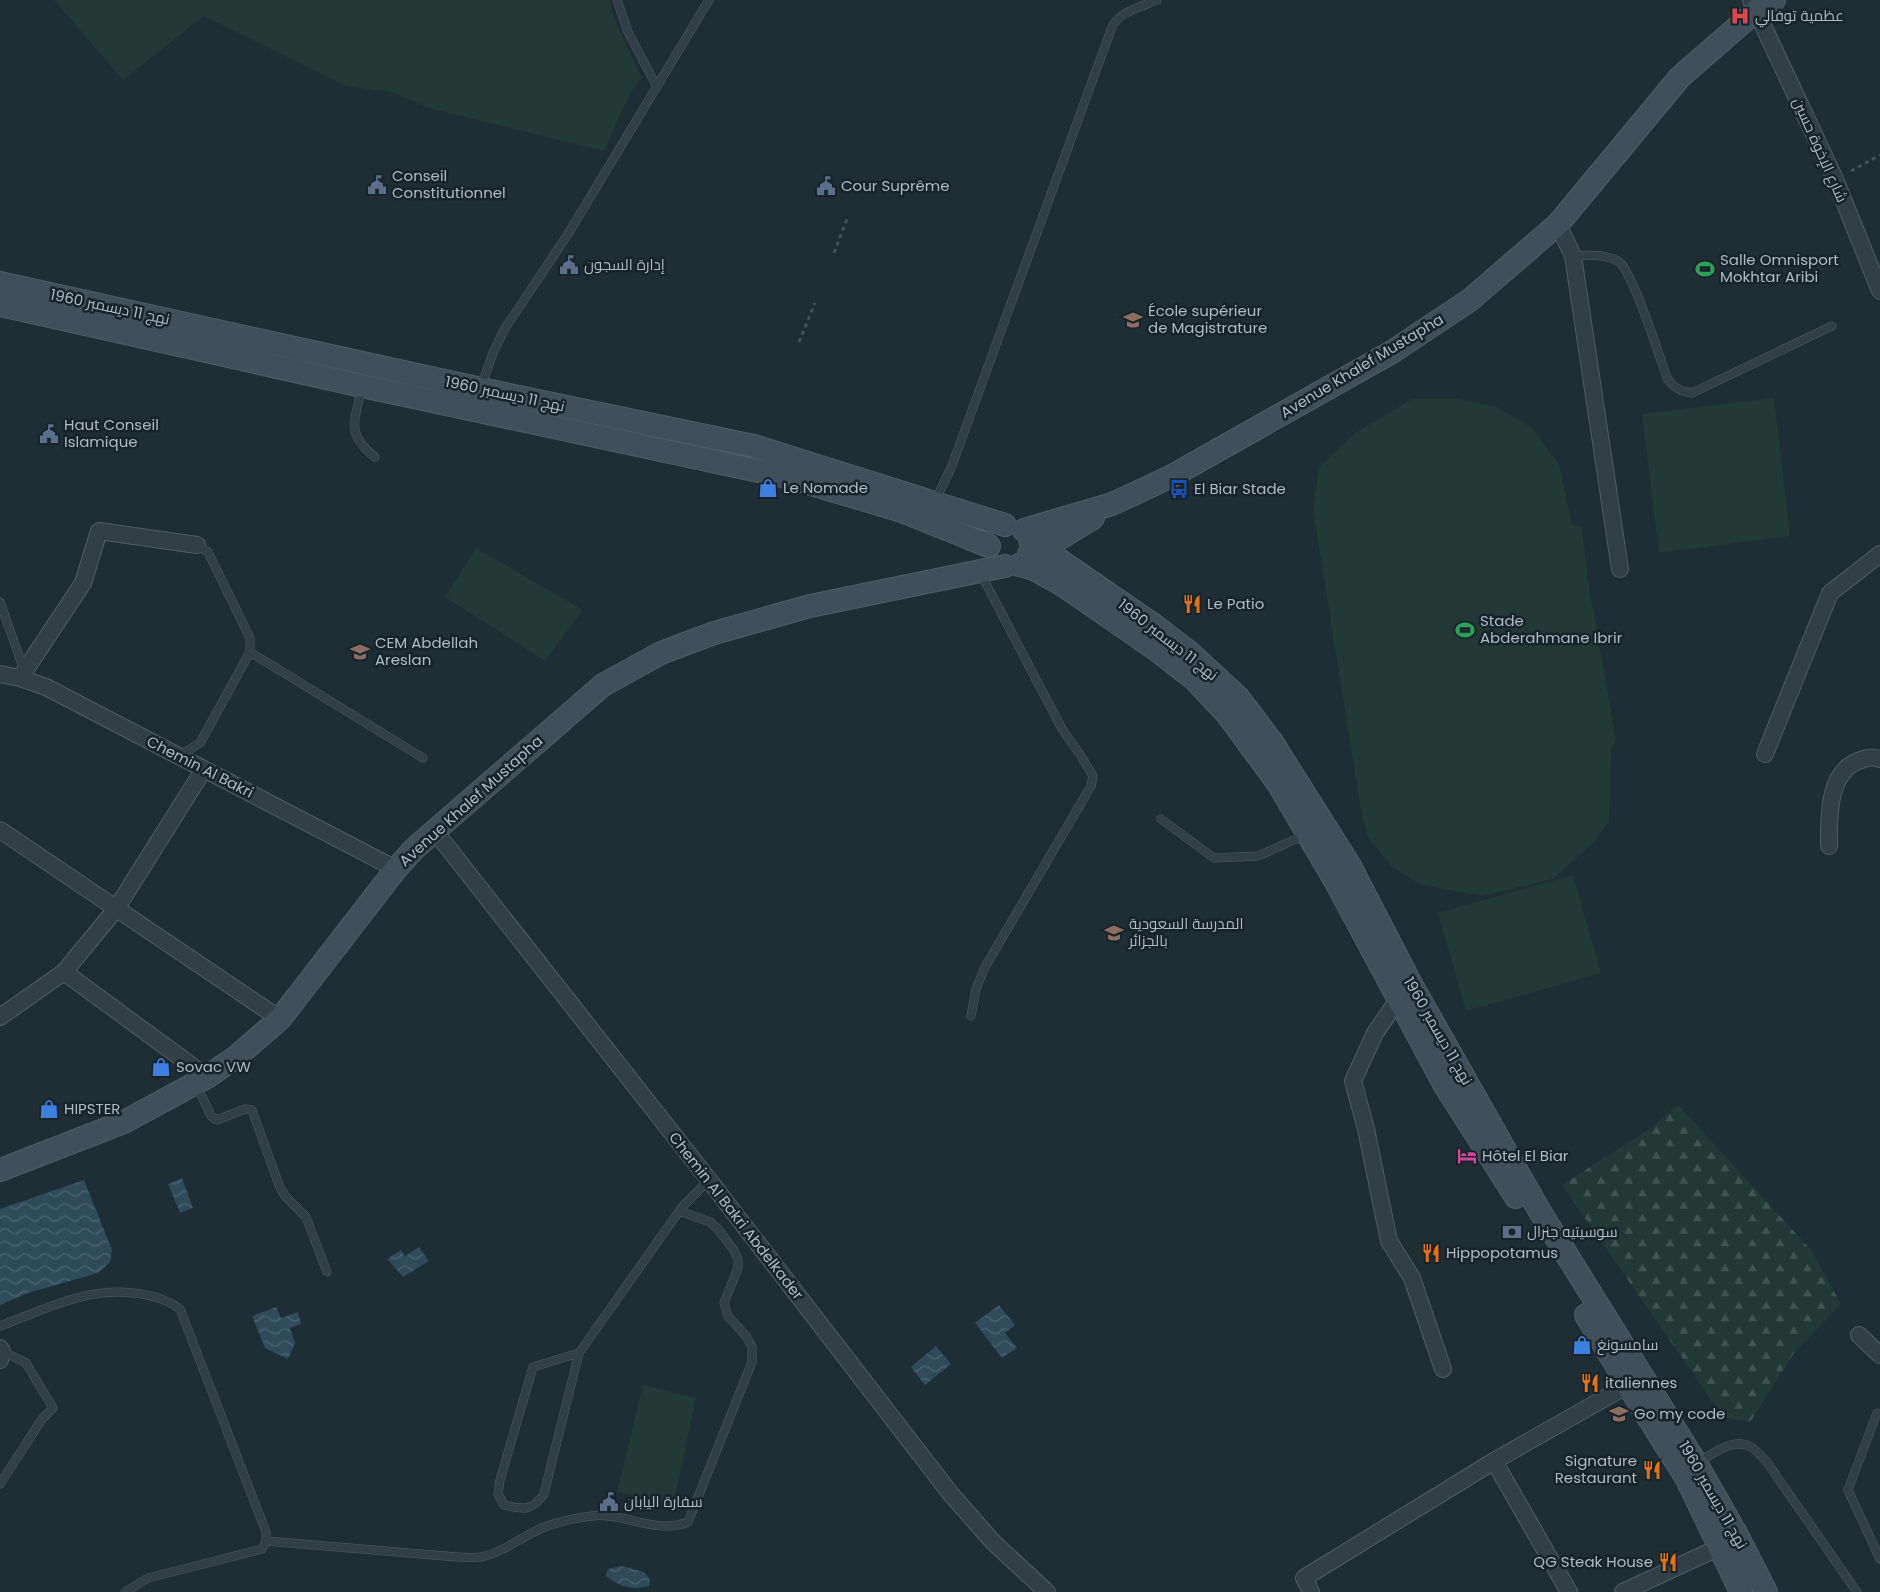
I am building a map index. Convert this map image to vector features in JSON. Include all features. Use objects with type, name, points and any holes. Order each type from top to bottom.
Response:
[{"type":"main road","name":"Avenue Khalef Mustapha","points":[[0,1170],[124,1122],[202,1080],[236,1057],[280,1019],[396,869],[415,848],[603,685],[661,653],[714,633],[810,606],[932,580],[980,572],[1022,547],[1172,476],[1392,352],[1470,300],[1558,224],[1680,77],[1761,3]]},
{"type":"main road","name":"نهج 11 ديسمبر 1960","points":[[0,283],[481,389],[754,446],[934,502],[1022,547],[1155,626],[1189,652],[1238,697],[1272,742],[1350,866],[1411,984],[1539,1210],[1696,1463],[1737,1535],[1766,1592]]},
{"type":"main road","name":"نهج 11 ديسمبر 1960","points":[[0,305],[362,386],[790,478],[902,510],[989,547]]},
{"type":"main road","points":[[989,547],[993,533],[1022,547]]},
{"type":"main road","name":"Avenue Khalef Mustapha","points":[[932,580],[989,547]]},
{"type":"main road","name":"نهج 11 ديسمبر 1960","points":[[1022,547],[1034,569],[1061,584],[1158,651],[1194,679],[1228,714],[1279,785],[1336,884],[1444,1084],[1520,1203],[1628,1385],[1687,1479],[1741,1592]]},
{"type":"street","name":"شارع الإخوة حسين","points":[[1761,3],[1880,290]]},
{"type":"street","points":[[1558,224],[1572,256],[1620,569]]},
{"type":"street","points":[[22,674],[83,582],[98,531],[197,545]]},
{"type":"street","points":[[1765,754],[1830,593],[1880,554]]},
{"type":"street","name":"Chemin Al Bakri","points":[[0,674],[22,674],[396,869]]},
{"type":"street","points":[[1829,846],[1829,824],[1833,791],[1841,774],[1854,762],[1872,756],[1880,759]]},
{"type":"street","points":[[0,1017],[64,972],[116,909],[204,769]]},
{"type":"street","points":[[0,830],[280,1019]]},
{"type":"street","name":"Chemin Al Bakri Abdelkader","points":[[434,830],[960,1506],[992,1542],[1047,1592]]},
{"type":"street","points":[[64,972],[202,1080]]},
{"type":"street","points":[[1398,1000],[1376,1033],[1353,1081],[1366,1128],[1389,1241],[1412,1278],[1442,1369]]},
{"type":"street","points":[[1859,1335],[1880,1355]]},
{"type":"street","points":[[1311,1592],[1304,1578],[1494,1461],[1628,1385]]},
{"type":"street","points":[[1494,1461],[1569,1592]]},
{"type":"street","points":[[1623,1592],[1720,1547]]},
{"type":"lane","points":[[616,0],[628,32],[657,87]]},
{"type":"lane","points":[[481,389],[493,353],[504,330],[568,234],[710,0]]},
{"type":"lane","points":[[934,502],[949,474],[1112,28],[1116,20],[1128,12],[1157,0]]},
{"type":"lane","points":[[1572,256],[1605,257],[1620,262],[1631,281],[1667,378],[1672,385],[1684,392],[1692,393],[1832,326]]},
{"type":"lane","points":[[362,386],[355,425],[356,437],[362,448],[375,457]]},
{"type":"lane","points":[[179,756],[200,743],[250,652],[250,638],[208,552],[197,545]]},
{"type":"lane","points":[[971,1016],[976,989],[986,967],[1091,786],[1093,776],[1062,730],[980,572]]},
{"type":"lane","points":[[0,602],[22,674]]},
{"type":"lane","points":[[250,652],[423,758]]},
{"type":"lane","points":[[1161,819],[1214,858],[1258,856],[1296,838],[1306,831]]},
{"type":"lane","points":[[202,1080],[202,1101],[210,1116],[217,1120],[246,1109],[252,1110],[279,1185],[285,1196],[306,1217],[327,1272]]},
{"type":"lane","points":[[579,1353],[533,1367],[500,1480],[498,1494],[504,1505],[522,1509],[537,1504],[544,1494],[579,1353],[679,1211],[708,1180]]},
{"type":"lane","points":[[266,1541],[457,1557],[479,1557],[498,1551],[542,1528],[592,1516],[613,1516],[662,1527],[678,1526],[688,1522],[752,1362],[752,1347],[746,1336],[728,1316],[724,1303],[738,1268],[738,1259],[733,1249],[718,1229],[710,1222],[696,1219],[679,1211]]},
{"type":"lane","points":[[0,1326],[96,1293],[152,1296],[170,1302],[180,1309],[266,1532],[266,1541],[262,1549],[148,1578],[125,1592]]},
{"type":"lane","points":[[0,1484],[42,1419],[53,1408],[26,1363],[1,1353]]},
{"type":"lane","points":[[1877,1413],[1848,1490],[1880,1560]]},
{"type":"lane","points":[[1696,1463],[1727,1446],[1740,1444],[1753,1448],[1766,1461],[1856,1592]]},
{"type":"path","points":[[1835,179],[1880,155]]},
{"type":"path","points":[[834,253],[847,218]]},
{"type":"path","points":[[799,342],[815,303]]},
{"type":"green space","points":[[54,0],[610,0],[613,15],[642,78],[630,93],[604,151],[428,108],[393,92],[345,86],[204,16],[123,80]]},
{"type":"green space","points":[[1774,398],[1790,536],[1659,553],[1642,414]]},
{"type":"green space","name":"Stade Abderahmane Ibrir","points":[[1412,399],[1459,399],[1497,407],[1531,427],[1559,464],[1572,524],[1582,527],[1588,581],[1616,739],[1611,749],[1609,822],[1593,843],[1553,879],[1483,896],[1421,885],[1391,866],[1368,837],[1361,811],[1313,509],[1319,467],[1355,433]]},
{"type":"green space","points":[[476,548],[583,610],[545,661],[445,597]]},
{"type":"green space","points":[[1573,875],[1601,973],[1466,1011],[1438,913]]},
{"type":"green space","points":[[1678,1105],[1812,1251],[1841,1304],[1794,1353],[1750,1422],[1723,1417],[1562,1185],[1651,1128]]},
{"type":"green space","points":[[643,1385],[696,1398],[673,1505],[617,1492]]},
{"type":"water","points":[[182,1178],[193,1208],[180,1213],[168,1184]]},
{"type":"water","points":[[84,1180],[112,1250],[110,1262],[98,1273],[28,1293],[0,1305],[0,1209]]},
{"type":"water","points":[[419,1247],[429,1261],[403,1277],[387,1259],[401,1250],[405,1256]]},
{"type":"water","points":[[999,1305],[1015,1325],[1005,1333],[1017,1348],[1002,1358],[975,1323]]},
{"type":"water","points":[[276,1307],[281,1318],[298,1312],[301,1324],[290,1328],[295,1343],[288,1359],[265,1348],[252,1316]]},
{"type":"water","points":[[936,1346],[951,1364],[925,1385],[911,1367]]},
{"type":"water","points":[[621,1566],[644,1572],[650,1579],[649,1586],[626,1587],[606,1576],[608,1569]]},
{"type":"place","name":"عظمية توفالي","points":[[1740,16]]},
{"type":"place","name":"Conseil Constitutionnel","points":[[377,185]]},
{"type":"place","name":"Cour Suprême","points":[[826,186]]},
{"type":"place","name":"إدارة السجون","points":[[569,265]]},
{"type":"place","name":"Salle Omnisport Mokhtar Aribi","points":[[1705,269]]},
{"type":"place","name":"École supérieur de Magistrature","points":[[1133,320]]},
{"type":"place","name":"Haut Conseil Islamique","points":[[49,434]]},
{"type":"place","name":"Le Nomade","points":[[768,488]]},
{"type":"place","name":"El Biar Stade","points":[[1179,489]]},
{"type":"place","name":"Le Patio","points":[[1192,604]]},
{"type":"place","name":"Stade Abderahmane Ibrir","points":[[1465,630]]},
{"type":"place","name":"CEM Abdellah Areslan","points":[[360,652]]},
{"type":"place","name":"المدرسة السعودية بالجزائر","points":[[1114,933]]},
{"type":"place","name":"Sovac VW","points":[[161,1067]]},
{"type":"place","name":"HIPSTER","points":[[49,1109]]},
{"type":"place","name":"Hôtel El Biar","points":[[1467,1156]]},
{"type":"place","name":"سوسيتيه جنرال","points":[[1512,1232]]},
{"type":"place","name":"Hippopotamus","points":[[1431,1253]]},
{"type":"place","name":"سامسونغ","points":[[1582,1345]]},
{"type":"place","name":"italiennes","points":[[1590,1383]]},
{"type":"place","name":"Go my code","points":[[1619,1414]]},
{"type":"place","name":"Signature Restaurant","points":[[1652,1470]]},
{"type":"place","name":"سفارة اليابان","points":[[609,1502]]},
{"type":"place","name":"QG Steak House","points":[[1668,1562]]}]
